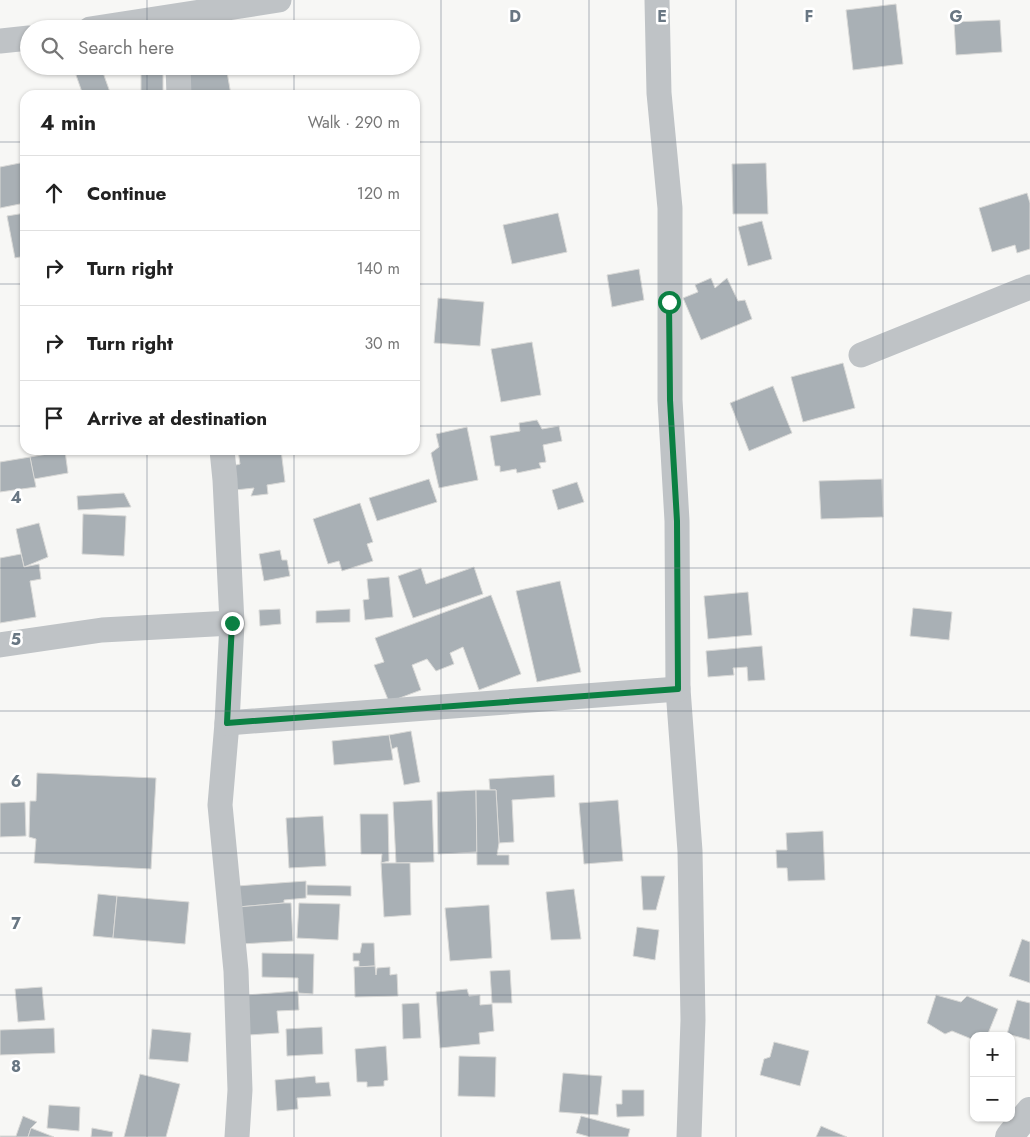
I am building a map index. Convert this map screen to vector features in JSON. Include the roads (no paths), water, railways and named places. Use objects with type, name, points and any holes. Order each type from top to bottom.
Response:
[{"type":"street","points":[[186,20],[280,0]]},
{"type":"street","points":[[657,0],[659,93],[670,208],[670,400],[677,521],[678,689],[690,851],[693,1020],[688,1137]]},
{"type":"street","points":[[0,42],[20,39]]},
{"type":"street","points":[[179,75],[180,90]]},
{"type":"street","points":[[861,355],[1030,288]]},
{"type":"street","points":[[222,455],[232,623],[227,723],[220,805],[236,971],[240,1090],[237,1137]]},
{"type":"street","points":[[0,645],[102,630],[232,623]]},
{"type":"street","points":[[227,723],[678,689]]},
{"type":"street","points":[[1009,1137],[1030,1111]]}]
